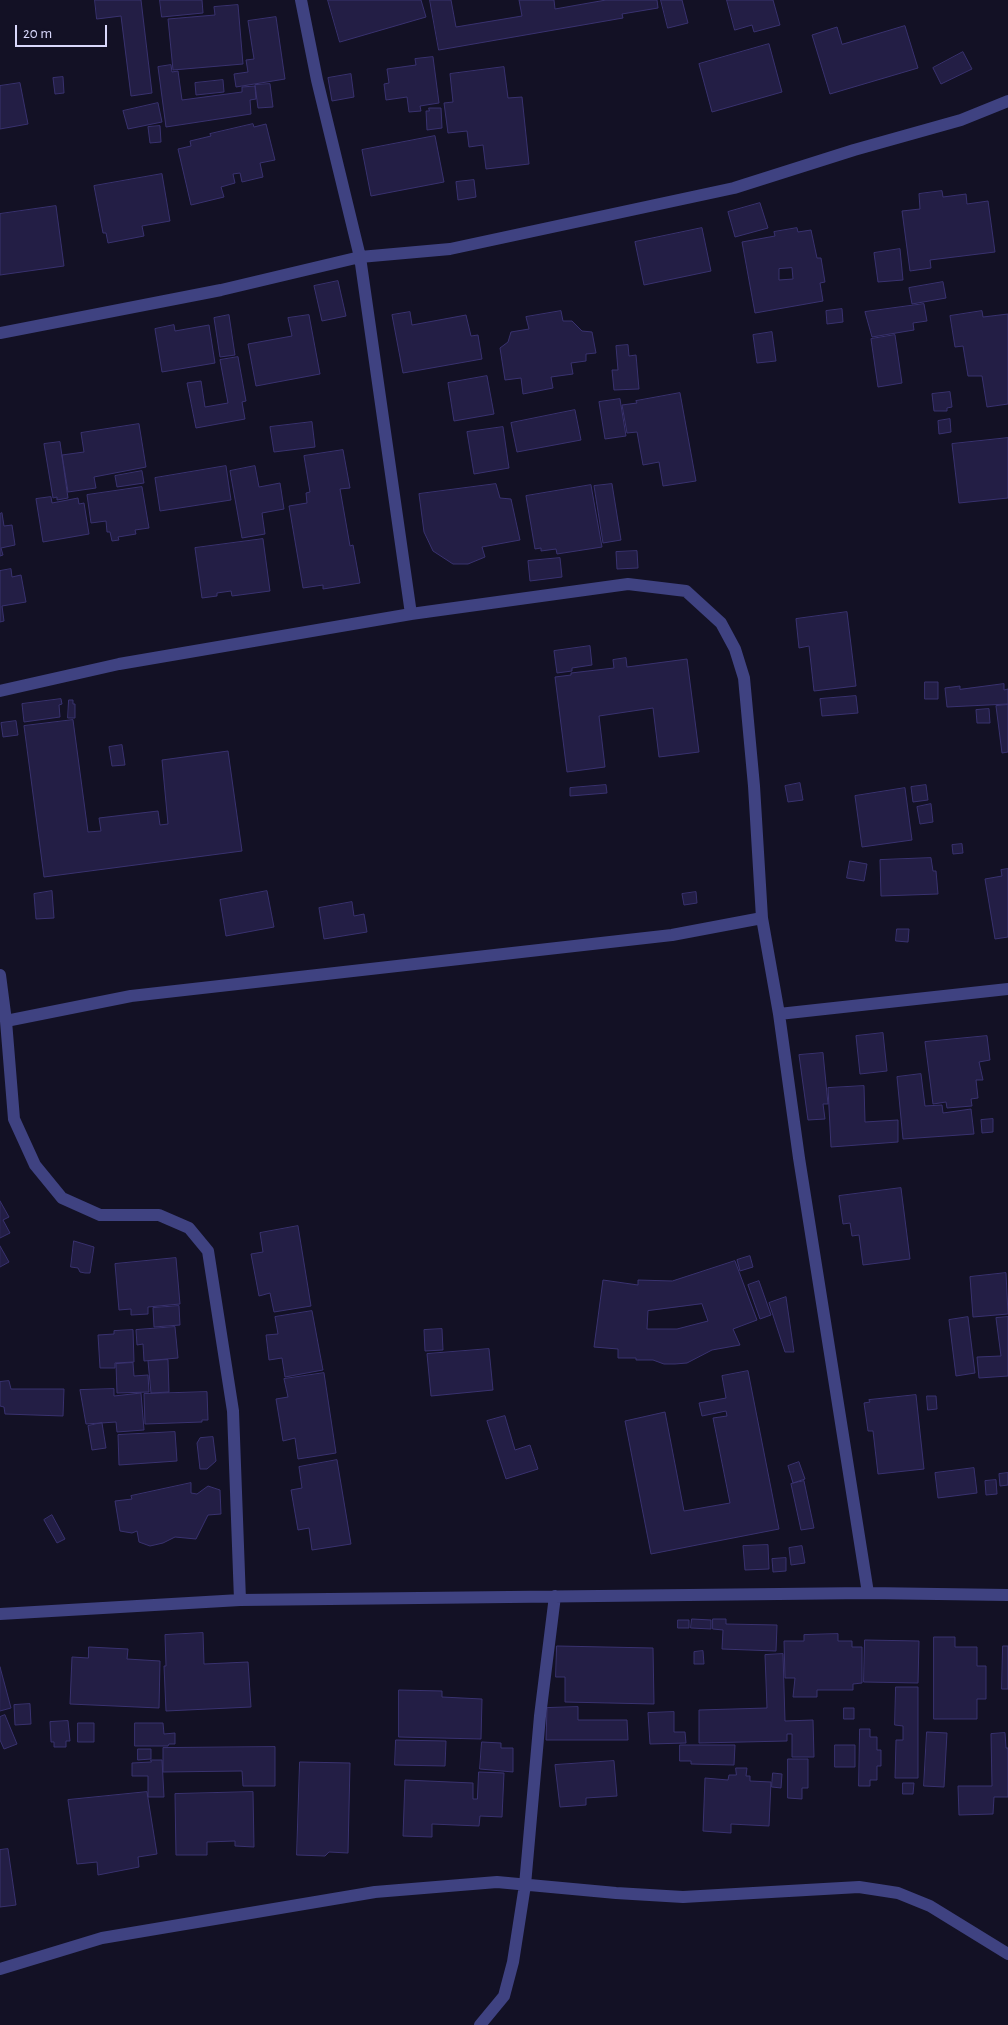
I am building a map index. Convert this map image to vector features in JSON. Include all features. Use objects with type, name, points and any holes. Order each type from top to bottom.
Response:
[{"type":"street","points":[[301,0],[317,80],[360,257],[411,614]]},
{"type":"street","points":[[0,333],[222,290],[360,257],[450,249],[734,188],[854,150],[961,120],[1008,101]]},
{"type":"street","points":[[0,691],[119,664],[411,614],[628,584],[686,590],[721,623],[735,649],[744,678],[754,786],[762,918],[779,1014],[799,1158],[868,1593]]},
{"type":"street","points":[[6,1021],[131,996],[672,935],[762,918]]},
{"type":"street","points":[[0,975],[6,1021],[14,1119],[35,1165],[62,1198],[100,1215],[159,1215],[189,1228],[208,1251],[233,1411],[240,1600]]},
{"type":"street","points":[[779,1014],[1008,989]]},
{"type":"street","points":[[0,1614],[240,1600],[868,1593],[1008,1595]]},
{"type":"street","points":[[480,2025],[504,1996],[513,1962],[525,1885],[540,1716],[555,1596]]},
{"type":"street","points":[[0,1969],[102,1938],[375,1892],[496,1882],[683,1898],[859,1887],[898,1893],[930,1906],[1008,1954]]},
{"type":"building","points":[[95,0],[141,0],[152,93],[131,96],[121,16],[97,19]]},
{"type":"building","points":[[160,0],[202,0],[203,13],[162,17]]},
{"type":"building","points":[[328,0],[421,0],[426,17],[340,42]]},
{"type":"building","points":[[430,0],[451,0],[456,27],[522,16],[519,0],[554,0],[555,9],[606,0],[657,0],[658,8],[622,14],[623,18],[439,50]]},
{"type":"building","points":[[661,0],[682,0],[688,23],[668,28]]},
{"type":"building","points":[[727,0],[773,0],[780,25],[754,32],[752,25],[735,30]]},
{"type":"building","points":[[238,5],[243,64],[173,70],[168,19],[215,15],[214,7]]},
{"type":"building","points":[[276,17],[285,79],[236,87],[234,74],[248,72],[246,60],[254,59],[248,21]]},
{"type":"building","points":[[905,26],[918,68],[830,94],[812,35],[837,27],[842,44]]},
{"type":"building","points":[[769,44],[782,92],[712,112],[699,64]]},
{"type":"building","points":[[963,52],[972,69],[941,84],[933,68]]},
{"type":"building","points":[[433,57],[439,103],[420,106],[421,111],[409,112],[407,97],[386,100],[384,84],[389,83],[387,69],[416,65],[415,59]]},
{"type":"building","points":[[171,65],[172,72],[178,71],[182,100],[242,92],[242,87],[255,86],[256,99],[250,100],[251,114],[166,127],[158,67]]},
{"type":"building","points":[[504,67],[508,98],[522,97],[529,164],[486,169],[483,145],[469,147],[467,131],[448,133],[444,103],[453,102],[450,74]]},
{"type":"building","points":[[351,74],[354,97],[332,101],[328,78]]},
{"type":"building","points":[[63,77],[64,93],[55,94],[53,78]]},
{"type":"building","points":[[223,80],[224,92],[196,95],[195,83]]},
{"type":"building","points":[[20,83],[28,124],[0,129],[0,86]]},
{"type":"building","points":[[270,84],[273,107],[258,108],[255,85]]},
{"type":"building","points":[[158,103],[162,122],[128,129],[123,111]]},
{"type":"building","points":[[429,108],[441,108],[442,128],[427,130],[426,111],[429,111]]},
{"type":"building","points":[[253,124],[254,127],[266,124],[275,160],[260,163],[263,177],[242,182],[240,173],[233,174],[235,183],[221,187],[224,197],[191,205],[178,149],[191,146],[190,141],[211,136],[210,134]]},
{"type":"building","points":[[160,126],[161,142],[150,143],[148,127]]},
{"type":"building","points":[[435,136],[444,182],[371,196],[362,150]]},
{"type":"building","points":[[162,174],[170,221],[142,226],[144,236],[108,243],[106,233],[103,233],[94,186]]},
{"type":"building","points":[[474,180],[476,197],[458,200],[456,182]]},
{"type":"building","points":[[942,191],[943,197],[966,194],[967,204],[988,201],[995,252],[930,260],[931,268],[910,271],[902,211],[920,209],[919,194]]},
{"type":"building","points":[[760,203],[768,228],[735,237],[728,212]]},
{"type":"building","points":[[56,206],[64,266],[0,275],[0,214]]},
{"type":"building","points":[[702,228],[711,271],[644,285],[635,242]]},
{"type":"building","points":[[797,228],[798,232],[811,230],[817,258],[821,258],[825,282],[820,283],[823,301],[755,313],[742,242],[775,236],[774,232]],"holes":[[[792,268],[793,279],[779,280],[779,269]]]},
{"type":"building","points":[[900,249],[903,280],[878,282],[874,253]]},
{"type":"building","points":[[338,281],[346,316],[322,321],[314,286]]},
{"type":"building","points":[[943,282],[946,298],[912,304],[909,288]]},
{"type":"building","points":[[924,304],[927,321],[913,323],[914,330],[872,337],[865,312]]},
{"type":"building","points":[[842,309],[843,322],[827,324],[826,311]]},
{"type":"building","points":[[561,311],[563,321],[572,321],[582,331],[592,332],[596,353],[586,354],[586,361],[571,363],[573,374],[551,377],[553,388],[523,394],[521,378],[505,380],[500,348],[508,342],[511,332],[529,329],[526,317]]},
{"type":"building","points":[[982,311],[983,317],[1008,314],[1008,404],[987,407],[982,376],[968,376],[963,346],[955,347],[950,316]]},
{"type":"building","points":[[410,312],[412,325],[466,315],[471,336],[478,335],[482,359],[403,373],[392,315]]},
{"type":"building","points":[[229,315],[235,355],[220,357],[214,318]]},
{"type":"building","points":[[309,315],[320,374],[256,386],[248,344],[292,336],[288,318]]},
{"type":"building","points":[[174,325],[175,331],[209,325],[215,363],[162,372],[155,329]]},
{"type":"building","points":[[772,332],[776,361],[757,363],[753,335]]},
{"type":"building","points":[[895,335],[902,383],[878,387],[871,339]]},
{"type":"building","points":[[628,345],[629,356],[636,355],[639,389],[614,390],[612,370],[618,370],[616,346]]},
{"type":"building","points":[[238,357],[246,401],[242,402],[245,419],[196,428],[187,383],[201,381],[205,407],[228,403],[220,360]]},
{"type":"building","points":[[487,376],[494,414],[454,421],[448,383]]},
{"type":"building","points":[[950,392],[952,407],[947,408],[947,411],[934,411],[932,394]]},
{"type":"building","points":[[680,393],[696,481],[663,486],[659,462],[643,465],[637,432],[627,433],[622,405]]},
{"type":"building","points":[[620,399],[626,436],[605,439],[599,402]]},
{"type":"building","points":[[575,410],[581,440],[517,452],[511,423]]},
{"type":"building","points":[[950,419],[951,432],[939,434],[938,421]]},
{"type":"building","points":[[312,422],[315,447],[274,452],[270,427]]},
{"type":"building","points":[[139,424],[146,467],[94,477],[96,488],[68,492],[62,455],[84,452],[81,433]]},
{"type":"building","points":[[503,427],[509,468],[474,474],[467,432]]},
{"type":"building","points":[[1008,438],[1008,498],[959,503],[952,444]]},
{"type":"building","points":[[60,442],[68,498],[57,500],[57,497],[53,498],[44,444]]},
{"type":"building","points":[[343,450],[350,488],[340,489],[350,546],[353,545],[360,583],[323,589],[323,585],[303,588],[289,506],[307,503],[306,493],[310,492],[304,456]]},
{"type":"building","points":[[226,466],[231,500],[160,511],[155,478]]},
{"type":"building","points":[[255,466],[259,487],[280,483],[284,509],[262,513],[265,534],[242,538],[230,471]]},
{"type":"building","points":[[142,471],[144,483],[117,487],[115,476]]},
{"type":"building","points":[[496,484],[500,498],[511,499],[520,540],[482,547],[485,557],[468,564],[453,564],[433,551],[424,532],[419,494]]},
{"type":"building","points":[[612,484],[621,540],[603,543],[594,486]]},
{"type":"building","points":[[591,485],[602,547],[557,554],[556,549],[541,551],[541,548],[535,549],[526,496]]},
{"type":"building","points":[[142,487],[149,528],[135,530],[136,534],[118,537],[119,540],[112,541],[110,532],[107,532],[106,521],[91,523],[87,495]]},
{"type":"building","points":[[51,497],[52,503],[78,498],[79,504],[84,503],[89,534],[43,542],[36,499]]},
{"type":"building","points":[[2,513],[4,526],[12,525],[15,545],[1,548],[3,555],[0,556],[0,514]]},
{"type":"building","points":[[263,539],[270,591],[232,596],[231,591],[217,593],[217,596],[202,598],[195,548]]},
{"type":"building","points":[[637,551],[638,568],[617,569],[616,552]]},
{"type":"building","points":[[560,558],[562,577],[530,581],[528,561]]},
{"type":"building","points":[[11,569],[12,577],[21,575],[26,602],[2,606],[4,621],[0,622],[0,571]]},
{"type":"building","points":[[847,612],[856,686],[814,691],[809,646],[799,648],[796,619]]},
{"type":"building","points":[[590,646],[592,665],[572,668],[572,671],[557,673],[554,651]]},
{"type":"building","points":[[626,658],[627,667],[687,659],[699,752],[659,757],[653,708],[599,716],[605,767],[567,772],[555,677],[571,675],[571,673],[614,668],[613,660]]},
{"type":"building","points":[[925,682],[938,682],[938,699],[925,699]]},
{"type":"building","points":[[1004,684],[1004,690],[1008,689],[1008,704],[947,707],[945,688],[960,686],[960,689]]},
{"type":"building","points":[[856,696],[858,713],[822,716],[820,699]]},
{"type":"building","points":[[61,699],[62,704],[59,705],[60,717],[24,722],[22,704]]},
{"type":"building","points":[[69,700],[73,700],[73,704],[75,704],[75,718],[68,718]]},
{"type":"building","points":[[1008,705],[1008,752],[1002,753],[996,706]]},
{"type":"building","points":[[989,709],[990,723],[977,723],[976,710]]},
{"type":"building","points":[[73,720],[88,832],[101,831],[99,818],[158,811],[160,825],[168,824],[162,760],[228,751],[242,851],[44,877],[24,726]]},
{"type":"building","points":[[16,721],[18,735],[3,737],[1,723]]},
{"type":"building","points":[[122,745],[125,765],[112,766],[109,747]]},
{"type":"building","points":[[800,783],[803,800],[788,802],[785,786]]},
{"type":"building","points":[[606,785],[607,793],[570,796],[570,788]]},
{"type":"building","points":[[926,785],[928,800],[913,802],[911,787]]},
{"type":"building","points":[[905,788],[912,840],[862,847],[855,796]]},
{"type":"building","points":[[931,804],[933,822],[920,824],[917,807]]},
{"type":"building","points":[[962,844],[963,853],[953,854],[952,845]]},
{"type":"building","points":[[931,858],[933,871],[936,871],[938,894],[881,896],[880,860]]},
{"type":"building","points":[[850,861],[867,864],[864,881],[847,878]]},
{"type":"building","points":[[1008,869],[1008,937],[995,939],[985,879],[1002,876],[1001,870]]},
{"type":"building","points":[[52,891],[54,918],[36,919],[34,894]]},
{"type":"building","points":[[267,891],[274,927],[226,936],[220,900]]},
{"type":"building","points":[[696,892],[697,903],[684,905],[682,894]]},
{"type":"building","points":[[352,902],[354,916],[364,914],[367,932],[324,939],[319,908]]},
{"type":"building","points":[[897,929],[909,929],[908,942],[896,941]]},
{"type":"building","points":[[883,1033],[887,1071],[860,1074],[856,1036]]},
{"type":"building","points":[[987,1036],[990,1060],[979,1062],[983,1080],[976,1080],[978,1098],[971,1099],[972,1106],[947,1108],[946,1102],[933,1104],[925,1042]]},
{"type":"building","points":[[823,1053],[828,1104],[823,1104],[825,1119],[808,1120],[799,1055]]},
{"type":"building","points":[[921,1074],[925,1106],[942,1105],[943,1113],[971,1109],[974,1134],[903,1139],[897,1077]]},
{"type":"building","points":[[864,1086],[865,1122],[898,1120],[898,1142],[831,1147],[828,1088]]},
{"type":"building","points":[[993,1119],[993,1132],[982,1133],[981,1120]]},
{"type":"building","points":[[901,1188],[910,1259],[863,1265],[859,1235],[852,1236],[850,1223],[843,1224],[839,1196]]},
{"type":"building","points":[[0,1201],[9,1217],[3,1220],[10,1233],[0,1238]]},
{"type":"building","points":[[298,1226],[311,1306],[274,1312],[270,1293],[259,1296],[251,1254],[263,1252],[260,1233]]},
{"type":"building","points":[[74,1241],[94,1247],[90,1273],[80,1272],[78,1268],[71,1267]]},
{"type":"building","points":[[0,1246],[9,1262],[0,1267]]},
{"type":"building","points":[[750,1256],[753,1267],[740,1271],[737,1260]]},
{"type":"building","points":[[176,1258],[180,1304],[148,1307],[148,1314],[131,1315],[131,1309],[119,1310],[115,1264]]},
{"type":"building","points":[[735,1261],[757,1320],[733,1329],[740,1345],[712,1350],[687,1363],[664,1364],[653,1360],[618,1358],[618,1349],[594,1347],[603,1280],[638,1285],[638,1280],[672,1281]],"holes":[[[702,1304],[708,1321],[677,1329],[647,1329],[648,1311]]]},
{"type":"building","points":[[1006,1273],[1008,1314],[973,1317],[970,1277]]},
{"type":"building","points":[[759,1281],[771,1315],[760,1319],[748,1285]]},
{"type":"building","points":[[786,1297],[794,1352],[785,1352],[769,1303]]},
{"type":"building","points":[[179,1306],[180,1325],[154,1327],[153,1308]]},
{"type":"building","points":[[312,1311],[323,1370],[285,1377],[282,1358],[269,1360],[266,1335],[278,1334],[275,1317]]},
{"type":"building","points":[[968,1317],[975,1373],[956,1376],[949,1320]]},
{"type":"building","points":[[1008,1317],[1008,1376],[979,1378],[977,1357],[1001,1356],[996,1318]]},
{"type":"building","points":[[175,1327],[178,1358],[144,1361],[143,1344],[137,1345],[136,1330]]},
{"type":"building","points":[[442,1329],[443,1350],[425,1351],[424,1330]]},
{"type":"building","points":[[133,1330],[134,1362],[115,1363],[115,1368],[100,1368],[98,1335],[114,1334],[114,1331]]},
{"type":"building","points":[[489,1349],[493,1390],[431,1396],[427,1354]]},
{"type":"building","points":[[168,1360],[169,1392],[151,1393],[148,1361]]},
{"type":"building","points":[[133,1363],[134,1376],[148,1375],[149,1392],[117,1393],[116,1364]]},
{"type":"building","points":[[748,1371],[779,1529],[651,1554],[625,1421],[665,1412],[684,1511],[730,1503],[713,1418],[727,1416],[726,1411],[702,1416],[699,1403],[726,1398],[722,1376]]},
{"type":"building","points":[[324,1373],[336,1453],[298,1459],[295,1438],[283,1441],[276,1399],[288,1397],[284,1379]]},
{"type":"building","points":[[9,1381],[11,1389],[64,1389],[63,1416],[5,1414],[4,1407],[0,1406],[0,1382]]},
{"type":"building","points":[[114,1389],[114,1396],[141,1393],[144,1430],[117,1432],[116,1422],[86,1424],[80,1390]]},
{"type":"building","points":[[207,1392],[208,1420],[202,1420],[202,1422],[145,1424],[144,1394]]},
{"type":"building","points":[[916,1395],[924,1469],[878,1474],[873,1431],[868,1431],[864,1403],[870,1402],[869,1400]]},
{"type":"building","points":[[927,1396],[936,1396],[937,1409],[928,1410]]},
{"type":"building","points":[[505,1416],[515,1450],[530,1445],[538,1469],[506,1479],[487,1421]]},
{"type":"building","points":[[102,1423],[106,1448],[92,1450],[88,1426]]},
{"type":"building","points":[[175,1432],[177,1461],[119,1465],[118,1435]]},
{"type":"building","points":[[213,1437],[216,1461],[207,1469],[200,1469],[197,1443],[200,1438]]},
{"type":"building","points":[[337,1460],[351,1544],[312,1550],[309,1528],[298,1530],[291,1490],[302,1488],[299,1467]]},
{"type":"building","points":[[799,1462],[805,1479],[793,1483],[788,1466]]},
{"type":"building","points":[[974,1468],[977,1493],[938,1498],[935,1473]]},
{"type":"building","points":[[1008,1473],[1008,1485],[1000,1486],[999,1474]]},
{"type":"building","points":[[996,1480],[997,1494],[986,1495],[985,1481]]},
{"type":"building","points":[[804,1481],[814,1528],[801,1530],[791,1484]]},
{"type":"building","points":[[191,1483],[191,1493],[197,1494],[208,1486],[220,1490],[221,1514],[208,1515],[196,1539],[175,1537],[163,1543],[150,1546],[139,1542],[137,1531],[132,1533],[120,1531],[115,1501],[132,1499],[131,1496]]},
{"type":"building","points":[[52,1515],[65,1539],[57,1543],[44,1520]]},
{"type":"building","points":[[768,1545],[769,1569],[745,1570],[743,1546]]},
{"type":"building","points":[[802,1546],[805,1563],[791,1565],[789,1548]]},
{"type":"building","points":[[786,1558],[786,1571],[773,1572],[772,1559]]},
{"type":"building","points":[[692,1619],[711,1620],[711,1629],[691,1628]]},
{"type":"building","points":[[713,1619],[726,1619],[726,1624],[777,1625],[776,1651],[722,1649],[723,1630],[713,1629]]},
{"type":"building","points":[[678,1620],[689,1620],[689,1628],[678,1628]]},
{"type":"building","points":[[203,1633],[204,1664],[248,1662],[251,1707],[166,1711],[165,1635]]},
{"type":"building","points":[[838,1634],[838,1641],[852,1641],[852,1647],[862,1647],[862,1683],[853,1684],[853,1690],[817,1690],[817,1697],[793,1697],[795,1678],[785,1678],[784,1641],[804,1641],[804,1635]]},
{"type":"building","points":[[934,1637],[955,1637],[955,1647],[977,1647],[977,1666],[986,1666],[986,1699],[977,1699],[977,1719],[934,1719]]},
{"type":"building","points":[[865,1640],[919,1641],[918,1683],[864,1682]]},
{"type":"building","points":[[557,1646],[653,1648],[654,1704],[565,1702],[565,1677],[556,1677]]},
{"type":"building","points":[[1003,1646],[1008,1646],[1008,1689],[1002,1689]]},
{"type":"building","points":[[89,1647],[128,1649],[127,1659],[160,1661],[159,1708],[70,1704],[72,1657],[88,1658]]},
{"type":"building","points":[[703,1651],[704,1664],[694,1664],[694,1652]]},
{"type":"building","points":[[783,1654],[785,1721],[813,1720],[814,1757],[792,1757],[792,1734],[787,1734],[787,1741],[699,1743],[699,1710],[767,1708],[765,1655]]},
{"type":"building","points":[[0,1667],[11,1708],[0,1711]]},
{"type":"building","points":[[896,1687],[918,1687],[918,1778],[895,1778],[896,1740],[903,1740],[903,1726],[895,1725]]},
{"type":"building","points":[[399,1690],[442,1691],[442,1697],[482,1699],[481,1739],[399,1737]]},
{"type":"building","points":[[30,1704],[31,1724],[15,1725],[14,1705]]},
{"type":"building","points":[[578,1707],[578,1720],[627,1720],[628,1740],[546,1740],[547,1708]]},
{"type":"building","points":[[844,1708],[854,1708],[854,1719],[844,1719]]},
{"type":"building","points":[[674,1712],[674,1732],[685,1732],[686,1743],[650,1744],[648,1713]]},
{"type":"building","points":[[5,1715],[17,1744],[4,1749],[0,1740],[0,1717]]},
{"type":"building","points":[[68,1721],[70,1741],[66,1741],[66,1747],[54,1747],[54,1742],[51,1742],[50,1722]]},
{"type":"building","points":[[78,1723],[94,1723],[94,1742],[78,1742]]},
{"type":"building","points":[[135,1723],[163,1723],[164,1734],[175,1733],[175,1744],[169,1744],[168,1746],[135,1746]]},
{"type":"building","points":[[860,1729],[870,1729],[870,1737],[877,1737],[877,1750],[881,1750],[881,1766],[877,1766],[877,1780],[870,1780],[870,1786],[859,1786]]},
{"type":"building","points":[[927,1732],[947,1733],[944,1787],[924,1786]]},
{"type":"building","points":[[1005,1733],[1006,1748],[1008,1748],[1008,1797],[994,1797],[993,1814],[959,1815],[958,1786],[992,1786],[991,1734]]},
{"type":"building","points":[[396,1740],[446,1741],[445,1766],[395,1765]]},
{"type":"building","points":[[482,1742],[501,1743],[501,1748],[513,1748],[513,1772],[480,1769]]},
{"type":"building","points":[[680,1745],[735,1745],[734,1765],[691,1764],[691,1761],[680,1761]]},
{"type":"building","points":[[835,1745],[855,1745],[855,1767],[835,1767]]},
{"type":"building","points":[[275,1747],[275,1786],[243,1786],[242,1771],[163,1772],[163,1748]]},
{"type":"building","points":[[138,1749],[151,1749],[151,1759],[138,1760]]},
{"type":"building","points":[[788,1759],[808,1759],[808,1788],[802,1788],[802,1799],[788,1798]]},
{"type":"building","points":[[151,1760],[162,1760],[164,1797],[148,1797],[148,1776],[132,1776],[132,1763],[151,1762]]},
{"type":"building","points":[[614,1761],[617,1796],[586,1798],[586,1805],[560,1807],[555,1765]]},
{"type":"building","points":[[300,1762],[350,1763],[348,1853],[329,1852],[325,1856],[297,1855]]},
{"type":"building","points":[[736,1768],[747,1768],[746,1776],[750,1776],[750,1781],[771,1782],[769,1826],[731,1824],[731,1833],[703,1831],[705,1778],[728,1780],[729,1775],[736,1775]]},
{"type":"building","points":[[479,1772],[504,1773],[502,1817],[480,1816],[479,1826],[432,1824],[432,1837],[403,1836],[405,1780],[473,1783],[473,1799],[477,1799]]},
{"type":"building","points":[[773,1773],[782,1774],[781,1788],[772,1787]]},
{"type":"building","points":[[903,1783],[914,1783],[913,1794],[903,1794]]},
{"type":"building","points":[[147,1792],[157,1854],[138,1857],[139,1867],[98,1875],[97,1862],[77,1864],[68,1800]]},
{"type":"building","points":[[253,1792],[254,1847],[235,1846],[235,1841],[207,1842],[207,1855],[176,1855],[175,1794]]},
{"type":"building","points":[[8,1849],[16,1905],[0,1907],[0,1850]]}]
